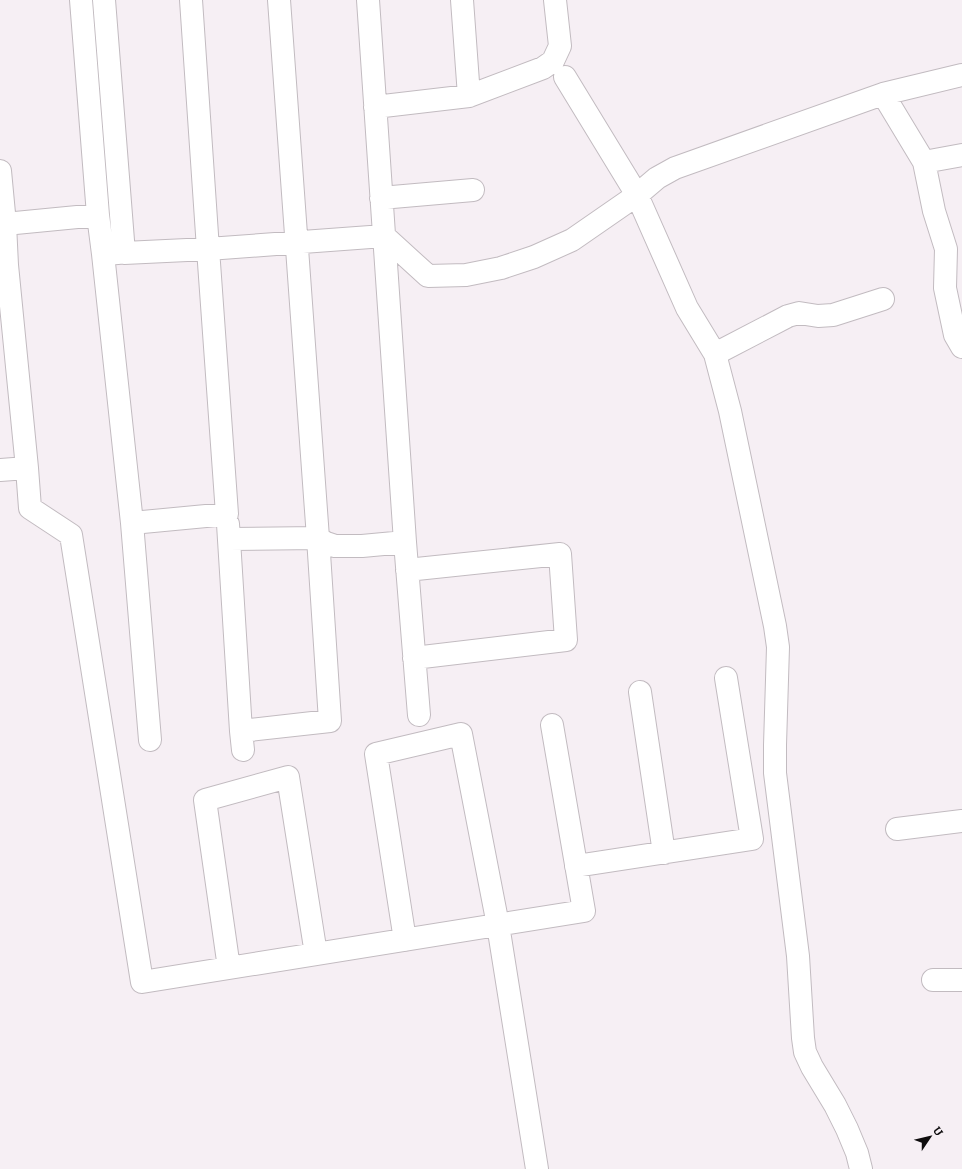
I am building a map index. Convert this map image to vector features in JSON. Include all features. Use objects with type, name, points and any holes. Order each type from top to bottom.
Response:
[{"type":"street","points":[[81,0],[98,215],[114,253]]},
{"type":"street","points":[[104,0],[114,253],[132,523],[150,740]]},
{"type":"street","points":[[191,0],[242,740],[330,721],[298,242],[279,0]]},
{"type":"street","points":[[368,0],[405,542],[419,715]]},
{"type":"street","points":[[462,0],[469,96]]},
{"type":"street","points":[[375,107],[469,96],[543,68],[553,61],[560,46],[555,0]]},
{"type":"street","points":[[114,253],[208,249],[384,236],[428,276],[466,275],[501,268],[534,257],[572,240],[637,195],[657,178],[675,168],[883,94],[962,75]]},
{"type":"street","points":[[565,77],[637,195],[688,308],[714,354],[730,411],[775,626],[778,647],[775,746],[776,773],[798,956],[805,1052],[847,1129],[862,1169]]},
{"type":"street","points":[[883,94],[924,162],[934,211],[946,249],[946,295],[955,335],[962,347]]},
{"type":"street","points":[[924,162],[962,155]]},
{"type":"street","points":[[0,171],[5,224],[4,266],[27,468],[30,508],[71,535],[142,982],[584,911],[552,725]]},
{"type":"street","points":[[381,198],[473,190]]},
{"type":"street","points":[[5,224],[98,215]]},
{"type":"street","points":[[714,354],[788,316],[799,313],[818,316],[833,315],[883,299]]},
{"type":"street","points":[[0,470],[27,468]]},
{"type":"street","points":[[132,523],[227,514]]},
{"type":"street","points":[[229,539],[318,538],[335,546],[362,546],[405,542]]},
{"type":"street","points":[[407,570],[560,554],[566,640],[414,658]]},
{"type":"street","points":[[576,866],[752,839],[726,678]]},
{"type":"street","points":[[640,692],[664,853]]},
{"type":"street","points":[[404,940],[376,754],[461,734],[498,925],[536,1169]]},
{"type":"street","points":[[229,968],[205,800],[288,777],[316,954]]},
{"type":"street","points":[[898,829],[962,821]]},
{"type":"street","points":[[933,980],[962,980]]}]
